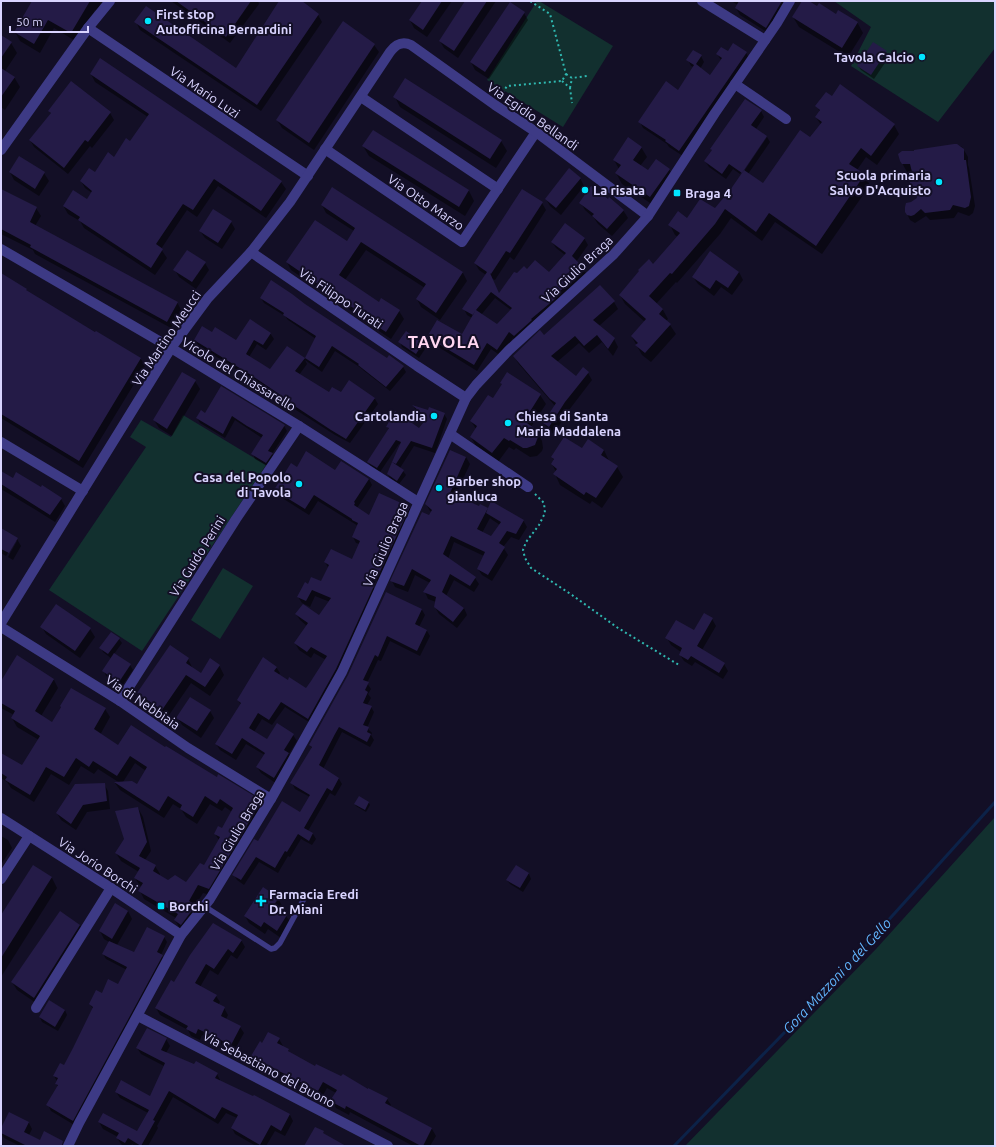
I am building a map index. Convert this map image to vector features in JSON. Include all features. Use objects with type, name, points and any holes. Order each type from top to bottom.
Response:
[{"type":"street","points":[[1,150],[88,28],[110,1]]},
{"type":"street","points":[[702,1],[765,40]]},
{"type":"street","name":"Via Giulio Braga","points":[[68,1146],[181,935],[210,899],[271,799],[342,672],[466,398],[476,385],[509,350],[614,254],[648,216],[684,159],[790,1]]},
{"type":"street","name":"Via Mario Luzi","points":[[88,28],[308,176]]},
{"type":"street","name":"Via Egidio Bellandi","points":[[399,44],[404,43],[411,45],[495,105],[536,132],[648,216]]},
{"type":"street","name":"Via Martino Meucci","points":[[1,623],[171,348],[208,298],[250,252],[290,202],[394,46],[399,44]]},
{"type":"street","points":[[735,84],[786,119]]},
{"type":"street","points":[[361,97],[498,189]]},
{"type":"street","name":"Via Otto Marzo","points":[[325,149],[462,242],[536,132]]},
{"type":"street","name":"Vicolo del Chiassarello","points":[[1,249],[171,348],[299,426],[418,502]]},
{"type":"street","name":"Via Filippo Turati","points":[[250,252],[466,398]]},
{"type":"street","name":"Via Guido Perini","points":[[120,701],[236,519],[299,426]]},
{"type":"street","points":[[450,434],[528,487]]},
{"type":"street","points":[[1,442],[83,491]]},
{"type":"street","name":"Via di Nebbiaia","points":[[1,627],[120,701],[188,748],[271,799]]},
{"type":"street","name":"Via Jorio Borchi","points":[[1,818],[112,888],[181,935]]},
{"type":"street","points":[[1,879],[29,836]]},
{"type":"street","points":[[36,1008],[112,888]]},
{"type":"street","name":"Via Sebastiano del Buono","points":[[138,1016],[388,1146]]},
{"type":"lane","points":[[204,906],[271,949],[275,948],[280,943],[306,895]]},
{"type":"path","points":[[530,1],[550,14],[566,74],[572,78],[587,76]]},
{"type":"path","points":[[562,81],[566,74]]},
{"type":"path","points":[[572,78],[570,88],[572,102]]},
{"type":"path","points":[[495,105],[507,86],[562,81],[570,88]]},
{"type":"path","points":[[528,487],[544,503],[545,513],[539,525],[526,542],[523,550],[525,558],[531,568],[618,628],[679,665]]},
{"type":"green space","points":[[537,1],[613,46],[563,127],[487,80]]},
{"type":"green space","name":"Tavola Calcio","points":[[834,1],[995,1],[995,48],[938,122],[851,66],[871,27]]},
{"type":"green space","points":[[183,415],[266,465],[142,651],[49,590],[146,447],[130,437],[141,420],[171,437]]},
{"type":"green space","points":[[223,568],[253,586],[220,639],[191,620]]},
{"type":"green space","points":[[995,817],[995,1146],[685,1146],[876,949]]},
{"type":"building","points":[[32,1],[90,1],[71,33],[48,20],[34,44],[14,32]]},
{"type":"building","points":[[176,1],[251,1],[226,37]]},
{"type":"building","points":[[279,1],[302,1],[319,14],[257,105],[134,22],[146,6],[236,68]]},
{"type":"building","points":[[422,1],[442,1],[423,30],[409,20]]},
{"type":"building","points":[[465,1],[487,1],[454,51],[439,41]]},
{"type":"building","points":[[739,1],[782,1],[766,28],[735,8]]},
{"type":"building","points":[[802,1],[809,1],[817,6],[819,3],[836,14],[838,10],[858,22],[842,48],[792,17]]},
{"type":"building","points":[[510,2],[525,12],[485,72],[470,62]]},
{"type":"building","points":[[343,21],[375,44],[309,143],[276,120]]},
{"type":"building","points":[[1,35],[12,42],[1,58]]},
{"type":"building","points":[[873,42],[887,51],[871,75],[857,66]]},
{"type":"building","points":[[733,43],[747,52],[679,151],[665,141],[666,140],[638,122],[666,81],[678,90],[694,65],[686,60],[693,50],[702,55],[696,64],[710,75],[722,58],[716,54],[721,47],[728,51]]},
{"type":"building","points":[[100,58],[282,181],[261,211],[214,179],[193,210],[183,204],[156,244],[163,249],[151,268],[78,220],[80,217],[63,206],[73,190],[87,199],[92,191],[80,181],[89,168],[95,172],[108,152],[114,157],[126,138],[130,141],[149,114],[90,74]]},
{"type":"building","points":[[1,68],[15,77],[1,97]]},
{"type":"building","points":[[405,78],[502,140],[490,159],[393,97]]},
{"type":"building","points":[[71,81],[111,112],[88,142],[85,140],[64,168],[29,140],[51,113],[48,111]]},
{"type":"building","points":[[840,84],[895,124],[871,156],[861,148],[849,164],[865,174],[816,246],[769,213],[756,232],[725,209],[715,224],[672,274],[670,273],[649,296],[663,309],[659,314],[671,324],[645,353],[635,345],[638,343],[631,336],[646,319],[619,295],[639,271],[638,270],[649,259],[653,264],[680,233],[668,225],[678,211],[687,218],[700,199],[715,208],[726,196],[744,170],[763,183],[800,130],[810,137],[822,122],[815,117],[820,110],[815,106],[826,92],[832,96]]},
{"type":"building","points":[[745,99],[762,110],[751,125],[767,136],[742,173],[729,164],[722,174],[704,161],[712,150],[710,149]]},
{"type":"building","points":[[373,130],[469,190],[459,207],[362,146]]},
{"type":"building","points":[[628,137],[642,147],[633,160],[648,170],[656,159],[670,169],[650,197],[615,173],[621,165],[613,160]]},
{"type":"building","name":"Scuola primaria Salvo D'Acquisto","points":[[957,144],[964,149],[964,160],[966,160],[971,197],[969,206],[965,208],[953,205],[950,210],[925,213],[921,209],[914,215],[907,215],[905,212],[906,203],[917,198],[916,188],[910,184],[910,179],[913,176],[910,164],[902,164],[898,154],[902,151],[914,151]]},
{"type":"building","points":[[19,156],[45,172],[35,189],[9,172]]},
{"type":"building","points":[[569,168],[581,178],[556,208],[545,199]]},
{"type":"building","points":[[591,186],[608,199],[609,197],[624,210],[607,229],[592,216],[594,214],[579,203]]},
{"type":"building","points":[[332,187],[463,272],[436,313],[416,299],[426,284],[361,242],[339,275],[379,302],[381,298],[400,310],[386,332],[286,262],[315,220],[347,241],[355,228],[321,205]]},
{"type":"building","points":[[1,189],[37,207],[30,222],[178,302],[167,322],[30,247],[31,245],[1,229]]},
{"type":"building","points":[[522,189],[543,202],[510,253],[506,251],[491,274],[490,273],[499,293],[514,272],[517,273],[524,266],[527,269],[535,260],[549,272],[566,253],[551,242],[565,223],[585,238],[572,256],[584,268],[559,292],[560,293],[555,299],[531,319],[532,320],[514,336],[509,332],[497,350],[487,343],[474,365],[427,337],[437,320],[462,334],[473,315],[462,309],[487,272],[474,263]],"holes":[[[491,292],[512,308],[497,324],[476,310]]]},
{"type":"building","points":[[213,209],[232,221],[218,243],[199,231]]},
{"type":"building","points":[[187,250],[206,262],[192,282],[173,270]]},
{"type":"building","points":[[710,251],[739,272],[728,288],[716,280],[710,289],[692,277]]},
{"type":"building","points":[[1,273],[95,332],[96,331],[141,358],[79,461],[1,414]]},
{"type":"building","points":[[271,280],[387,358],[389,355],[404,366],[386,387],[358,365],[359,364],[332,346],[319,367],[305,358],[316,336],[260,298]]},
{"type":"building","points":[[600,285],[615,301],[593,320],[615,338],[608,349],[597,335],[584,346],[575,336],[551,356],[576,376],[583,367],[589,372],[565,402],[549,427],[543,423],[556,403],[550,399],[513,356],[540,330],[544,335]]},
{"type":"building","points":[[250,319],[271,333],[263,345],[254,340],[246,354],[270,369],[287,346],[305,358],[295,371],[329,392],[332,387],[341,392],[349,380],[375,398],[346,439],[281,397],[282,396],[251,375],[194,340],[202,326],[212,332],[215,327],[236,340]]},
{"type":"building","points":[[406,331],[423,343],[416,354],[398,342]]},
{"type":"building","points":[[182,372],[196,380],[167,429],[153,420]]},
{"type":"building","points":[[507,372],[541,394],[524,421],[537,430],[538,437],[535,445],[527,448],[523,448],[504,438],[492,453],[470,437],[477,426],[470,421],[488,395],[493,398],[502,384],[500,383]]},
{"type":"building","points":[[221,386],[285,425],[268,451],[273,453],[266,463],[251,454],[263,435],[232,416],[223,434],[196,418],[201,410],[205,413]]},
{"type":"building","points":[[412,405],[428,410],[429,407],[445,413],[432,448],[411,441],[396,464],[392,462],[401,442],[396,440],[377,468],[367,462],[389,428],[386,427],[395,411],[419,428],[427,418]]},
{"type":"building","points":[[564,437],[582,448],[588,439],[604,450],[601,455],[618,466],[596,498],[586,492],[584,495],[553,474],[557,469],[551,464],[554,459],[551,457]]},
{"type":"building","points":[[450,450],[466,457],[450,493],[479,506],[480,504],[488,508],[477,529],[491,536],[501,522],[486,513],[491,501],[524,520],[516,534],[507,531],[499,543],[505,547],[488,575],[477,569],[485,552],[451,536],[443,554],[476,577],[470,586],[450,574],[442,592],[464,608],[453,622],[434,607],[436,597],[423,592],[431,580],[412,569],[404,586],[390,581],[422,512],[429,515],[432,510],[425,504]]},
{"type":"building","points":[[306,451],[335,470],[341,461],[369,479],[354,502],[354,505],[369,515],[379,493],[410,507],[378,576],[373,575],[369,584],[374,586],[336,669],[308,719],[281,702],[269,720],[258,713],[249,728],[267,739],[277,723],[294,734],[284,750],[289,753],[274,778],[256,767],[265,753],[242,738],[232,754],[215,744],[241,703],[237,700],[263,657],[277,667],[274,671],[288,680],[289,677],[306,688],[311,681],[327,656],[311,647],[307,652],[294,643],[308,623],[295,614],[303,604],[319,615],[331,598],[312,590],[306,601],[297,597],[305,582],[308,584],[311,577],[321,581],[329,565],[324,562],[331,549],[352,559],[360,541],[352,537],[358,523],[314,495],[305,509],[274,490],[291,463],[297,467]]},
{"type":"building","points":[[392,462],[404,470],[397,481],[387,474]]},
{"type":"building","points":[[1,471],[13,478],[16,472],[41,487],[42,485],[62,498],[50,515],[1,484]]},
{"type":"building","points":[[1,528],[18,538],[9,553],[1,549]]},
{"type":"building","points":[[386,592],[422,609],[415,624],[427,630],[417,651],[387,636],[378,657],[375,655],[363,680],[369,682],[365,690],[368,692],[363,703],[372,706],[363,725],[369,727],[367,732],[371,734],[367,742],[339,727],[319,765],[339,778],[332,791],[327,788],[304,828],[313,833],[309,841],[298,834],[287,852],[285,851],[275,868],[256,857],[241,880],[232,875],[254,839],[258,841],[282,801],[300,812],[310,795],[290,783],[312,747],[309,745],[348,675]]},
{"type":"building","points":[[56,604],[91,628],[75,651],[40,627]]},
{"type":"building","points":[[704,613],[713,618],[697,646],[725,663],[719,673],[691,656],[688,660],[679,655],[682,648],[665,638],[676,620],[694,630]]},
{"type":"building","points":[[111,632],[120,638],[108,654],[99,648]]},
{"type":"building","points":[[170,645],[189,658],[186,663],[201,673],[210,658],[220,665],[205,687],[186,675],[162,710],[137,693]]},
{"type":"building","points":[[114,653],[131,664],[119,682],[102,671]]},
{"type":"building","points":[[17,655],[54,679],[35,711],[52,722],[71,688],[106,708],[94,729],[118,745],[131,725],[165,747],[166,746],[217,777],[218,774],[261,800],[209,889],[198,885],[189,901],[196,905],[181,925],[174,920],[178,914],[138,891],[143,883],[134,878],[140,868],[115,853],[124,839],[115,811],[138,807],[147,842],[139,856],[156,865],[153,871],[168,880],[175,875],[186,882],[200,863],[204,865],[220,837],[214,834],[218,826],[222,828],[233,808],[220,799],[217,804],[205,796],[193,817],[180,809],[182,805],[168,796],[159,811],[114,782],[132,781],[137,784],[147,767],[130,756],[117,776],[93,761],[89,767],[76,758],[64,777],[46,767],[30,795],[5,780],[7,777],[1,773],[1,753],[22,765],[40,736],[11,718],[15,711],[1,703],[1,681]]},
{"type":"building","points":[[190,697],[211,710],[197,731],[176,718]]},
{"type":"building","points":[[105,783],[107,801],[83,805],[71,824],[56,813],[75,784]]},
{"type":"building","points":[[359,796],[369,802],[365,810],[354,804]]},
{"type":"building","points":[[33,865],[52,877],[1,958],[1,915]]},
{"type":"building","points":[[516,865],[529,873],[520,888],[506,880]]},
{"type":"building","points":[[263,887],[279,898],[273,906],[287,915],[277,931],[264,922],[261,927],[244,916]]},
{"type":"building","points":[[115,903],[128,911],[112,939],[99,931]]},
{"type":"building","points":[[60,911],[80,925],[34,998],[11,982]]},
{"type":"building","points":[[213,923],[242,940],[233,953],[228,949],[214,969],[206,964],[195,983],[217,995],[213,1001],[225,1007],[221,1016],[241,1026],[231,1045],[198,1029],[196,1034],[186,1029],[188,1026],[155,1008],[171,980],[174,982],[190,955]]},
{"type":"building","points":[[147,927],[165,936],[157,952],[163,955],[73,1121],[46,1105],[58,1085],[55,1084],[58,1078],[53,1076],[60,1063],[64,1065],[73,1048],[93,1007],[89,1004],[96,990],[102,993],[108,979],[118,984],[127,967],[102,954],[109,941],[134,952]]},
{"type":"building","points":[[49,1000],[65,1010],[55,1027],[39,1017]]},
{"type":"building","points":[[147,1028],[167,1038],[161,1050],[194,1064],[196,1061],[218,1073],[215,1078],[253,1096],[254,1095],[290,1114],[281,1131],[271,1125],[260,1145],[231,1128],[238,1115],[222,1107],[215,1119],[169,1091],[141,1146],[128,1138],[125,1143],[116,1138],[119,1133],[98,1122],[103,1113],[137,1131],[149,1110],[115,1092],[121,1080],[150,1096],[165,1063],[136,1048]]},
{"type":"building","points":[[268,1032],[280,1038],[277,1043],[289,1049],[288,1051],[315,1066],[316,1064],[341,1076],[343,1074],[368,1089],[388,1098],[385,1103],[432,1128],[423,1146],[346,1106],[345,1109],[330,1101],[337,1090],[323,1082],[318,1091],[251,1056],[260,1041],[262,1043]]},
{"type":"building","points":[[9,1112],[29,1122],[24,1132],[40,1140],[44,1131],[63,1141],[62,1146],[27,1146],[1,1133],[1,1128]]},
{"type":"building","points":[[315,1127],[324,1131],[323,1133],[346,1146],[304,1146]]},
{"type":"waterway","name":"Gora Mazzoni o del Gello","points":[[674,1146],[819,997],[995,802]]},
{"type":"place","name":"First stop Autofficina Bernardini","points":[[148,21]]},
{"type":"place","name":"Tavola Calcio","points":[[922,57]]},
{"type":"place","name":"Scuola primaria Salvo D'Acquisto","points":[[939,182]]},
{"type":"place","name":"La risata","points":[[585,190]]},
{"type":"place","name":"Braga 4","points":[[677,193]]},
{"type":"place","name":"Cartolandia","points":[[434,416]]},
{"type":"place","name":"Chiesa di Santa Maria Maddalena","points":[[508,423]]},
{"type":"place","name":"Casa del Popolo di Tavola","points":[[299,484]]},
{"type":"place","name":"Barber shop gianluca","points":[[439,488]]},
{"type":"place","name":"Farmacia Eredi Dr. Miani","points":[[261,901]]},
{"type":"place","name":"Borchi","points":[[161,906]]},
{"type":"district","name":"TAVOLA","points":[[444,341]]}]
